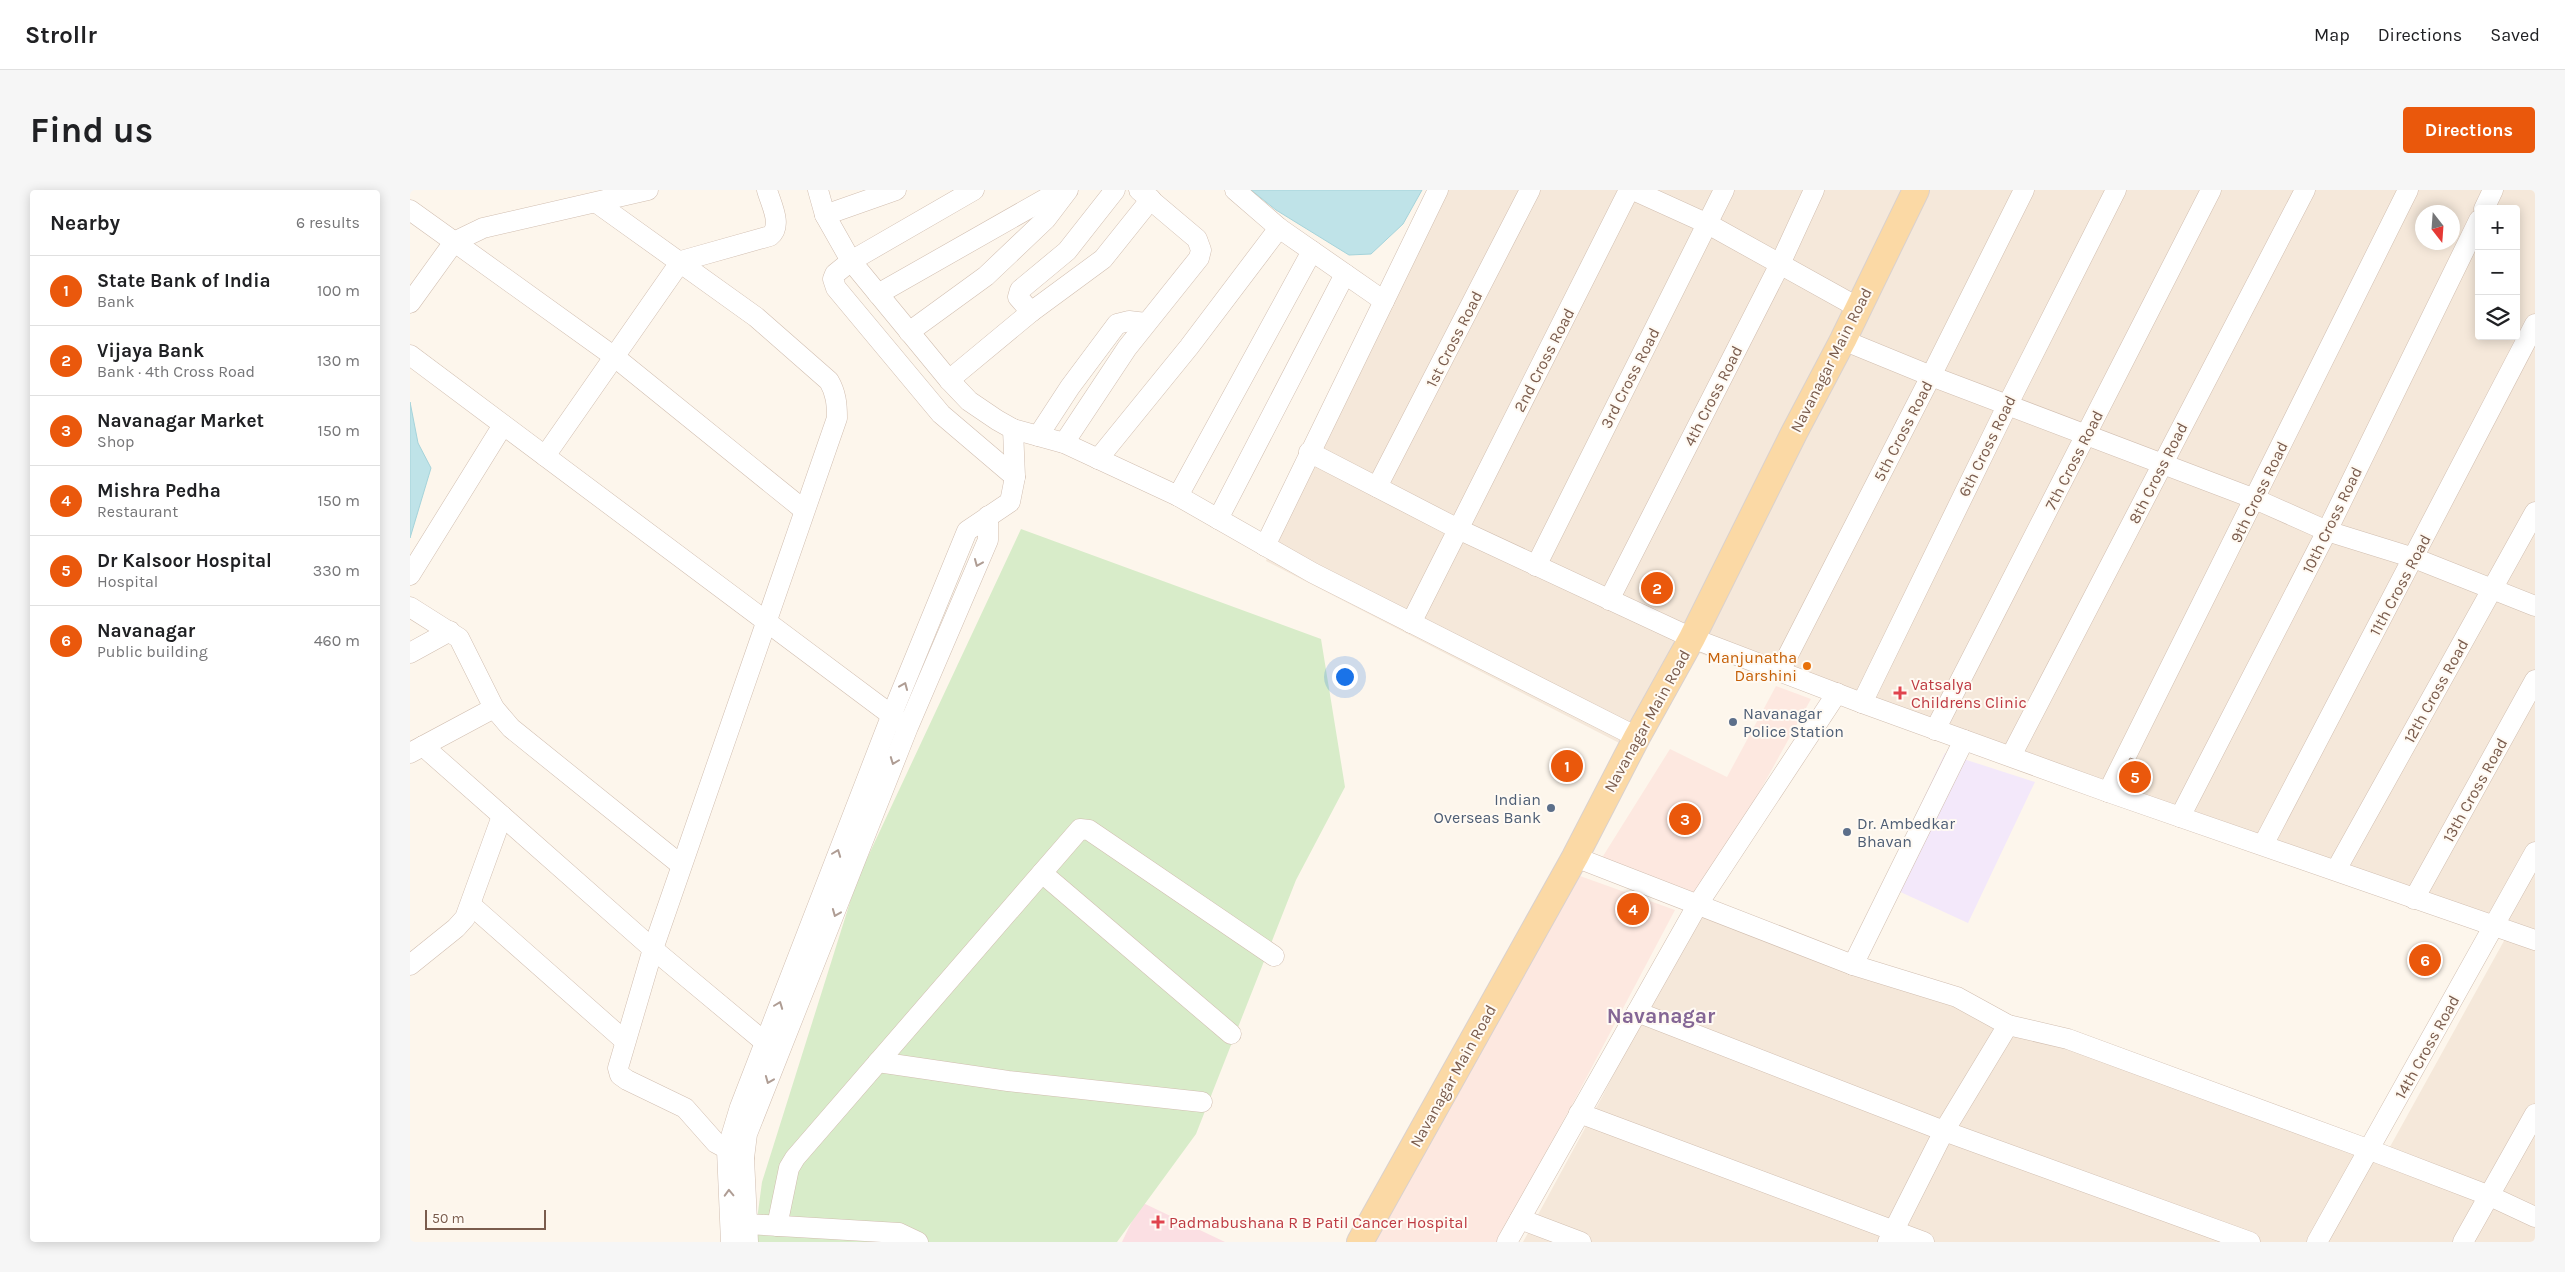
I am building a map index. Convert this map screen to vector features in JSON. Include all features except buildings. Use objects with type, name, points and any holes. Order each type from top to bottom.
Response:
[{"type":"main road","name":"Navanagar Main Road","points":[[1360,1242],[1575,857],[1637,737],[1692,638],[1794,433],[1859,308],[1916,190]]},
{"type":"street","points":[[410,302],[454,242],[483,228],[648,190]]},
{"type":"street","points":[[545,456],[616,358],[681,261],[770,236],[774,233],[777,224],[767,190]]},
{"type":"street","points":[[818,190],[825,215],[851,260],[949,380],[969,401],[1013,429],[1064,443],[1178,496],[1313,573],[1637,737]]},
{"type":"street","points":[[825,215],[896,190]]},
{"type":"street","points":[[974,190],[851,260],[833,276],[836,288],[941,414],[1015,477]]},
{"type":"street","points":[[878,294],[1061,190]]},
{"type":"street","points":[[909,332],[986,276],[1046,219],[1068,190]]},
{"type":"street","points":[[1031,312],[1018,297],[1020,290],[1067,251],[1115,190]]},
{"type":"street","points":[[1235,190],[1279,228],[1384,300]]},
{"type":"street","points":[[1265,546],[1309,452],[1438,190]]},
{"type":"street","name":"1st Cross Road","points":[[1378,487],[1530,190]]},
{"type":"street","points":[[1631,190],[1716,207],[1780,264],[1859,308]]},
{"type":"street","name":"2nd Cross Road","points":[[1411,623],[1631,190]]},
{"type":"street","name":"4th Cross Road","points":[[1609,600],[1780,264],[1814,190]]},
{"type":"street","name":"5th Cross Road","points":[[1780,670],[2024,190]]},
{"type":"street","name":"6th Cross Road","points":[[1862,703],[2007,406],[2116,190]]},
{"type":"street","name":"7th Cross Road","points":[[1935,730],[2088,434],[2211,190]]},
{"type":"street","name":"8th Cross Road","points":[[2011,756],[2305,190]]},
{"type":"street","name":"9th Cross Road","points":[[2108,792],[2408,190]]},
{"type":"street","points":[[2486,205],[2493,190]]},
{"type":"street","points":[[949,380],[1031,312],[1103,259],[1145,195],[1197,239],[1201,250],[1199,258],[1127,348],[1064,443]]},
{"type":"street","points":[[597,203],[681,261],[756,317],[829,381],[835,390],[837,418],[652,949],[619,1063],[620,1075],[685,1108],[716,1142],[736,1154]]},
{"type":"street","name":"3rd Cross Road","points":[[1536,566],[1716,207]]},
{"type":"street","points":[[410,210],[616,358],[804,510]]},
{"type":"street","points":[[1098,459],[1188,347],[1279,228]]},
{"type":"street","name":"10th Cross Road","points":[[2180,818],[2326,531],[2475,228]]},
{"type":"street","points":[[1178,496],[1312,251]]},
{"type":"street","points":[[1218,519],[1346,274]]},
{"type":"street","points":[[1038,436],[1070,387],[1118,324],[1124,321],[1146,323]]},
{"type":"street","name":"11th Cross Road","points":[[2264,845],[2535,324]]},
{"type":"street","points":[[1843,340],[2007,406],[2088,434],[2255,499],[2326,531],[2414,558],[2535,606]]},
{"type":"street","points":[[410,355],[908,727]]},
{"type":"street","points":[[410,575],[503,425]]},
{"type":"street","points":[[772,1048],[892,714],[967,530],[1010,502],[1015,477],[1013,429]]},
{"type":"street","points":[[1309,452],[1458,529],[1692,638],[1935,730],[2180,818],[2264,845],[2535,940]]},
{"type":"street","name":"12th Cross Road","points":[[2336,870],[2535,512]]},
{"type":"street","points":[[730,1242],[740,1107],[772,1048],[988,540],[988,516]]},
{"type":"street","points":[[410,607],[450,631],[465,647],[494,708],[511,728],[681,865]]},
{"type":"street","points":[[410,653],[450,631]]},
{"type":"street","name":"13th Cross Road","points":[[2414,899],[2535,680]]},
{"type":"street","points":[[1507,1242],[1698,904],[1836,693]]},
{"type":"street","points":[[494,708],[417,750],[502,816],[652,949],[772,1048]]},
{"type":"street","points":[[1852,965],[1964,740]]},
{"type":"street","points":[[410,965],[456,928],[465,918],[502,816]]},
{"type":"street","points":[[777,1226],[792,1162],[1077,832],[1086,828],[1274,956]]},
{"type":"street","name":"14th Cross Road","points":[[2317,1242],[2535,852]]},
{"type":"street","points":[[1575,857],[1852,965],[1957,997],[2008,1025],[2068,1038],[2370,1150],[2490,1196],[2535,1217]]},
{"type":"street","points":[[1042,873],[1231,1034]]},
{"type":"street","points":[[471,905],[625,1041]]},
{"type":"street","points":[[1637,1012],[1944,1131],[2250,1242]]},
{"type":"street","points":[[1892,1236],[1944,1131],[2008,1025]]},
{"type":"street","points":[[878,1062],[1008,1081],[1202,1102]]},
{"type":"street","points":[[1579,1113],[1892,1236],[1924,1242]]},
{"type":"street","points":[[2463,1242],[2535,1114]]},
{"type":"street","points":[[736,1154],[748,1233],[777,1226],[899,1233],[918,1242]]},
{"type":"street","points":[[1520,1219],[1581,1242]]},
{"type":"shaded area","points":[[1440,190],[2535,190],[2535,1242],[1523,1242],[1602,1097],[1705,897],[2018,1020],[2386,1154],[2505,939],[1685,648],[1627,747],[1266,561],[1314,441]]},
{"type":"shaded area","points":[[1776,686],[1811,699],[1697,904],[1600,861],[1670,749],[1727,777]]},
{"type":"shaded area","points":[[1945,753],[2035,782],[1968,923],[1883,884]]},
{"type":"shaded area","points":[[1566,871],[1675,910],[1574,1101],[1497,1242],[1365,1242]]},
{"type":"shaded area","name":"Padmabushana R B Patil Cancer Hospital","points":[[1141,1202],[1225,1242],[1122,1242]]},
{"type":"green space","points":[[1021,529],[1321,639],[1345,787],[1296,880],[1196,1134],[1117,1242],[754,1242],[762,1182],[857,880]]},
{"type":"water","points":[[1251,190],[1422,190],[1403,224],[1371,254],[1349,255],[1276,210]]},
{"type":"water","points":[[410,402],[418,443],[431,468],[410,538]]},
{"type":"place","name":"Vijaya Bank","points":[[1657,588]]},
{"type":"place","name":"Manjunatha Darshini","points":[[1807,666]]},
{"type":"place","name":"Vatsalya Childrens Clinic","points":[[1900,693]]},
{"type":"place","name":"Navanagar Police Station","points":[[1733,722]]},
{"type":"place","name":"State Bank of India","points":[[1567,766]]},
{"type":"place","name":"Dr Kalsoor Hospital","points":[[2135,777]]},
{"type":"place","name":"Indian Overseas Bank","points":[[1551,808]]},
{"type":"place","name":"Navanagar Market","points":[[1685,819]]},
{"type":"place","name":"Dr. Ambedkar Bhavan","points":[[1847,832]]},
{"type":"place","name":"Mishra Pedha","points":[[1633,909]]},
{"type":"place","name":"Navanagar","points":[[2425,960]]},
{"type":"place","name":"Padmabushana R B Patil Cancer Hospital","points":[[1158,1222]]},
{"type":"district","name":"Navanagar","points":[[1661,1016]]}]
